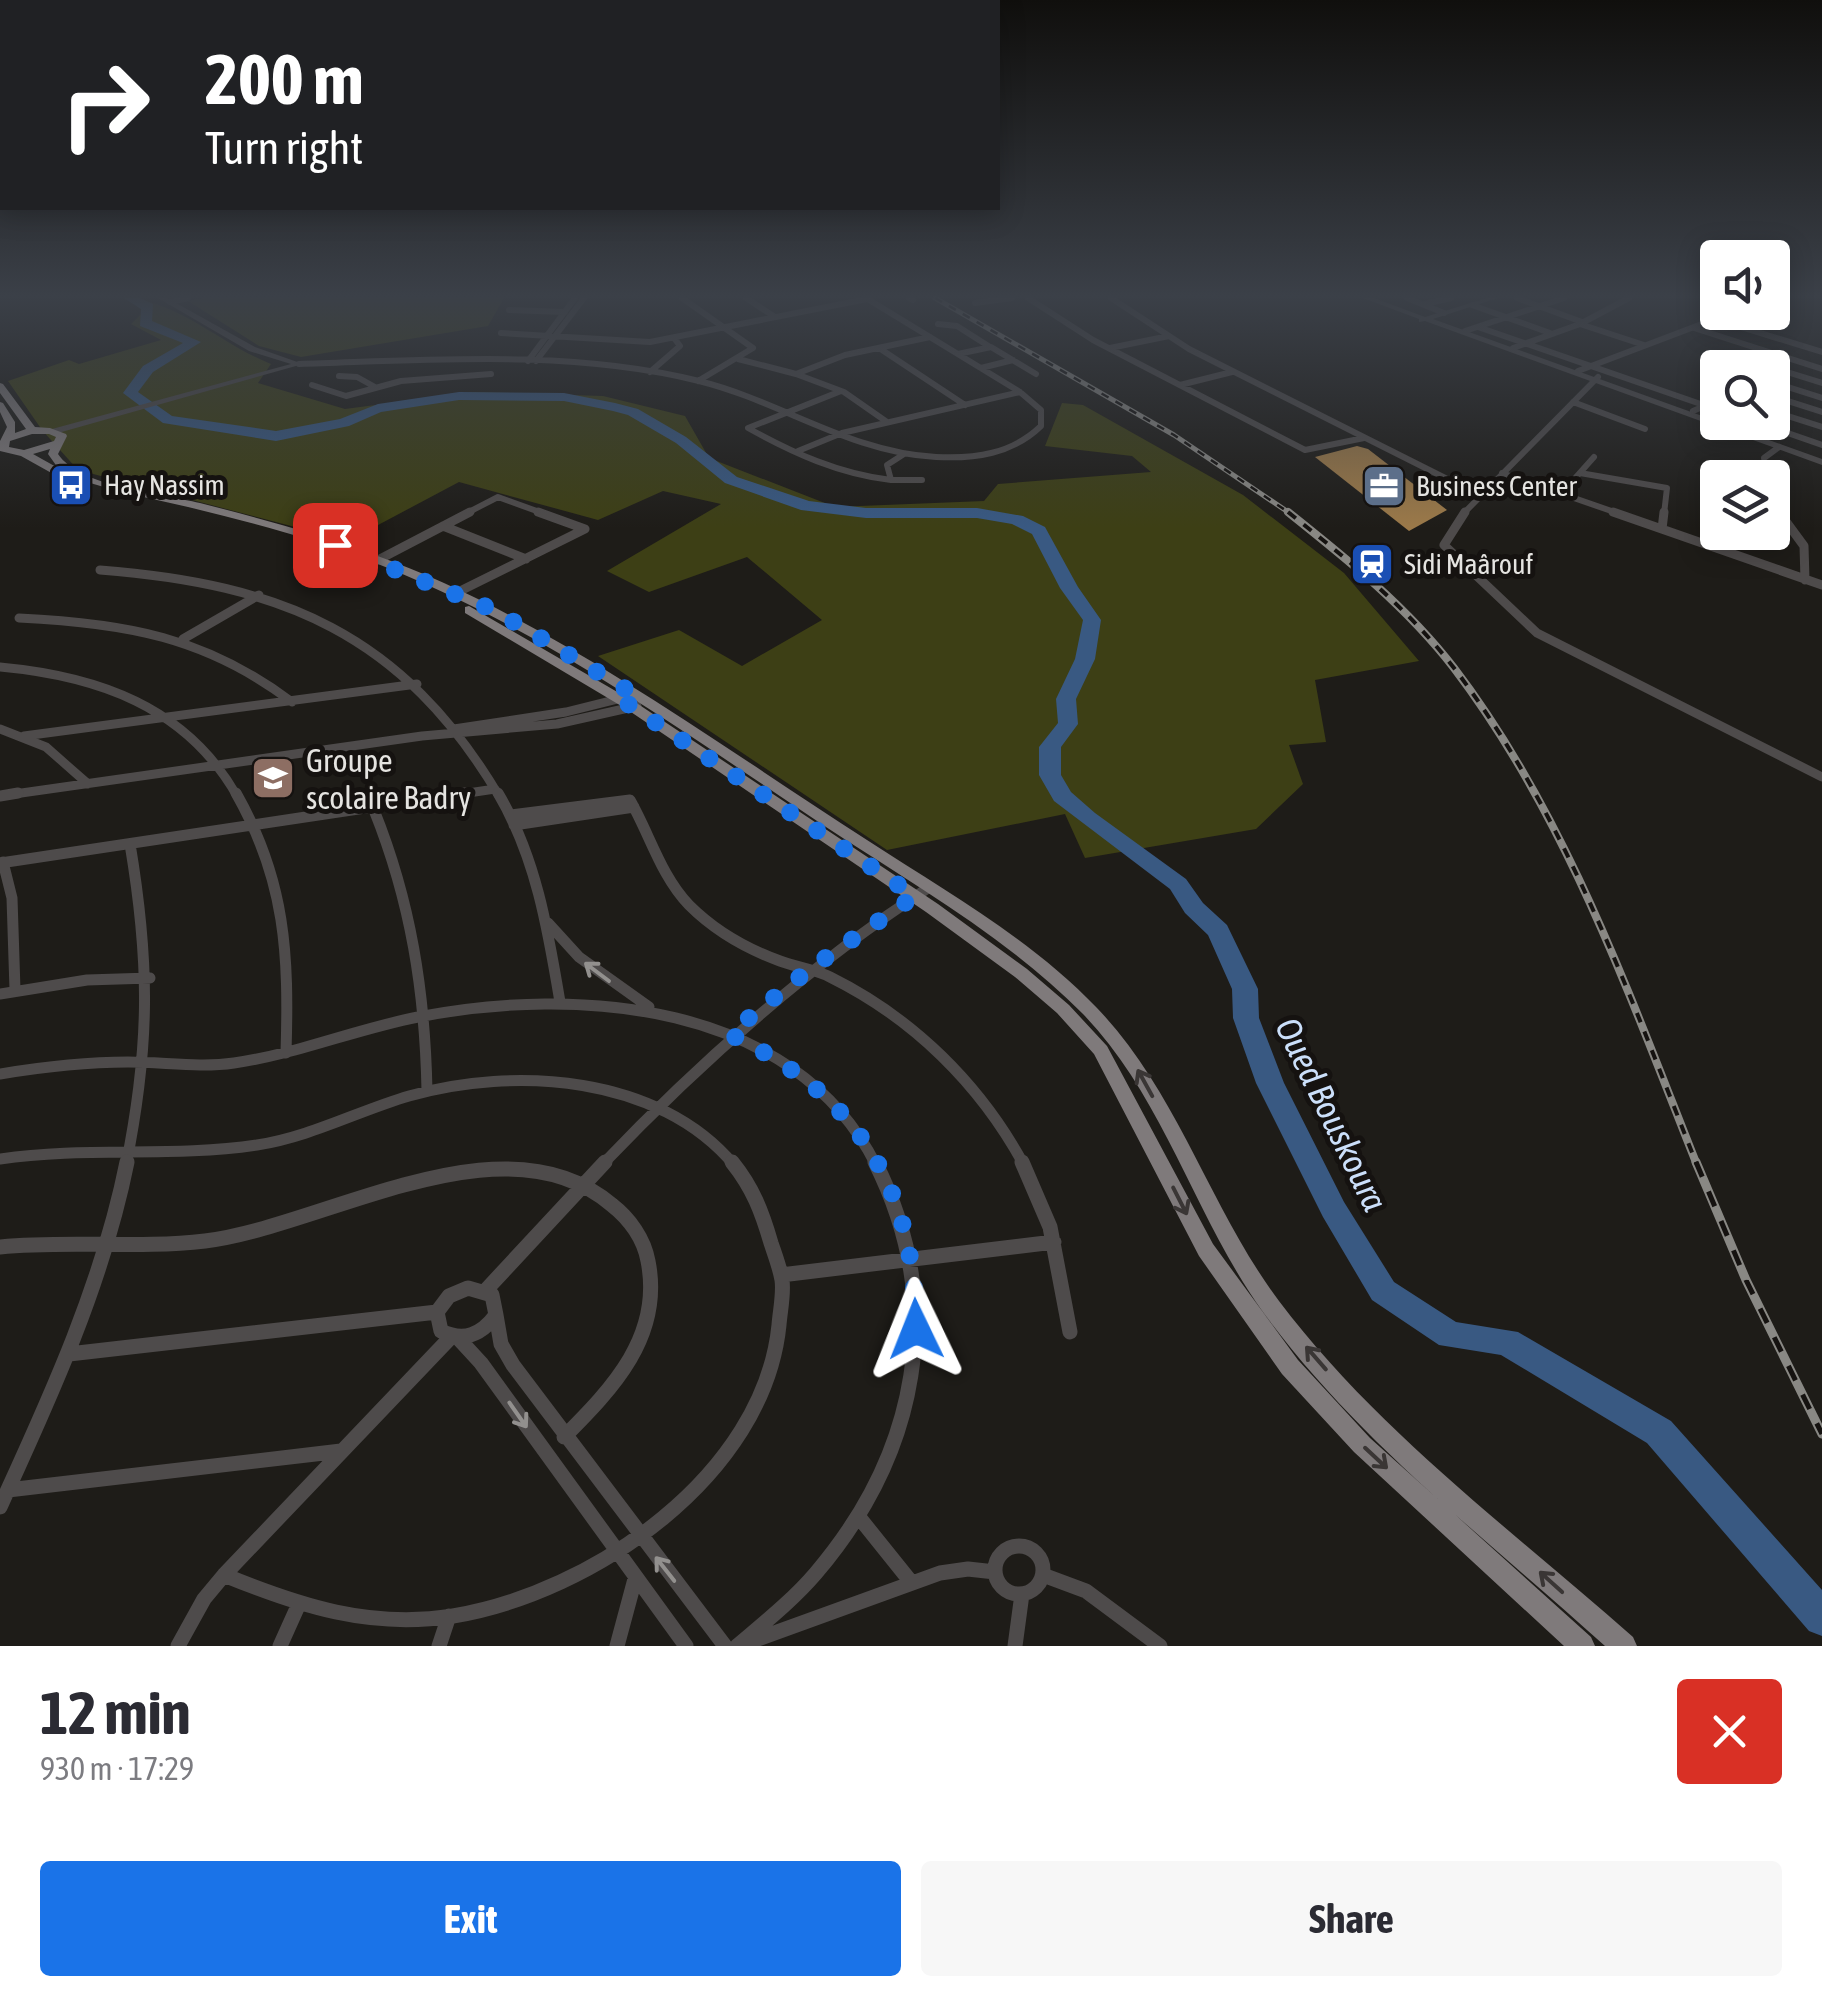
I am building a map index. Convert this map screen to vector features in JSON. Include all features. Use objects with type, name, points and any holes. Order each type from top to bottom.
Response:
[{"type":"main road","points":[[0,386],[32,431]]},
{"type":"main road","points":[[0,405],[10,417],[10,438]]},
{"type":"main road","points":[[61,434],[32,431],[10,438],[2,450],[24,453],[86,485],[245,524],[412,584],[491,621],[634,701]]},
{"type":"main road","points":[[24,453],[61,434]]},
{"type":"main road","points":[[61,434],[55,460],[89,480],[278,526],[378,560],[456,592],[538,634],[922,892],[995,932],[1092,1013],[1138,1069],[1220,1226],[1272,1308],[1368,1415],[1624,1646]]},
{"type":"main road","points":[[922,892],[1063,1009],[1101,1050],[1206,1250],[1280,1355],[1362,1445],[1582,1646]]},
{"type":"street","points":[[61,434],[117,414],[259,375]]},
{"type":"street","points":[[400,381],[403,375]]},
{"type":"street","points":[[312,385],[346,396],[400,381],[480,375]]},
{"type":"street","points":[[665,375],[698,381],[905,454],[981,455],[1024,442],[1035,434],[1044,418],[1035,403],[992,375]]},
{"type":"street","points":[[698,381],[709,375]]},
{"type":"street","points":[[798,375],[841,390],[888,422]]},
{"type":"street","points":[[921,375],[966,404]]},
{"type":"street","points":[[1160,375],[1304,450],[1364,438]]},
{"type":"street","points":[[1179,385],[1221,375]]},
{"type":"street","points":[[1238,375],[1479,494]]},
{"type":"street","points":[[1578,375],[1586,389]]},
{"type":"street","points":[[1584,375],[1700,414]]},
{"type":"street","points":[[1616,375],[1700,404]]},
{"type":"street","points":[[1795,375],[1822,383]]},
{"type":"street","points":[[339,376],[357,377],[376,388]]},
{"type":"street","points":[[1597,379],[1479,494],[1445,534],[1444,544],[1528,626],[1822,777]]},
{"type":"street","points":[[1597,379],[1779,447],[1822,459]]},
{"type":"street","points":[[1790,386],[1822,398],[1803,406]]},
{"type":"street","points":[[841,390],[748,428],[842,470],[890,480],[922,480]]},
{"type":"street","points":[[798,451],[842,433],[1020,392]]},
{"type":"street","points":[[1573,402],[1645,430]]},
{"type":"street","points":[[1790,402],[1822,412]]},
{"type":"street","points":[[1693,411],[1700,408]]},
{"type":"street","points":[[1790,417],[1822,427]]},
{"type":"street","points":[[1790,434],[1822,445]]},
{"type":"street","points":[[1772,440],[1822,459]]},
{"type":"street","points":[[1764,460],[1779,447]]},
{"type":"street","points":[[890,480],[887,465],[905,454]]},
{"type":"street","points":[[1561,494],[1594,457]]},
{"type":"street","points":[[1502,473],[1822,586]]},
{"type":"street","points":[[1580,473],[1667,488],[1662,529]]},
{"type":"street","points":[[378,560],[498,498],[585,529],[456,592]]},
{"type":"street","points":[[443,526],[526,559]]},
{"type":"street","points":[[1790,528],[1808,552],[1822,556]]},
{"type":"street","points":[[1806,580],[1808,552]]},
{"type":"street","points":[[100,570],[197,580],[259,595],[366,643],[418,684],[459,732],[512,820],[547,922],[560,1002]]},
{"type":"street","points":[[183,639],[259,595]]},
{"type":"street","points":[[19,618],[98,622],[183,639],[247,668],[292,702]]},
{"type":"street","points":[[0,667],[93,681],[125,693],[169,718],[220,764],[254,827],[277,894],[286,939],[286,1053]]},
{"type":"street","points":[[24,736],[418,684]]},
{"type":"street","points":[[0,796],[459,732],[574,721],[634,701]]},
{"type":"street","points":[[0,729],[24,736],[60,758],[88,784]]},
{"type":"street","points":[[15,990],[12,898],[2,862],[374,810],[495,789]]},
{"type":"street","points":[[512,820],[634,807],[661,868],[688,904],[742,944],[774,959],[811,968],[899,1019],[965,1079],[1024,1163],[1054,1242],[1070,1332]]},
{"type":"street","points":[[374,810],[410,903],[426,1016],[427,1091]]},
{"type":"street","points":[[0,1507],[69,1354],[131,1152],[146,1062],[150,978],[143,903],[130,844]]},
{"type":"street","points":[[69,1354],[437,1312],[458,1291],[486,1290],[656,1106],[729,1034],[811,968],[922,892]]},
{"type":"street","points":[[547,922],[602,976],[656,1012]]},
{"type":"street","points":[[0,994],[88,980],[150,978]]},
{"type":"street","points":[[0,1074],[146,1062],[230,1063],[286,1053],[426,1016],[494,1005],[560,1002],[656,1012],[729,1034],[796,1071],[851,1122],[890,1184],[912,1258],[916,1329],[912,1368],[890,1446],[858,1516],[812,1576],[738,1646]]},
{"type":"street","points":[[0,1158],[50,1152],[213,1150],[265,1143],[324,1128],[427,1091],[487,1083],[566,1084],[656,1106],[701,1134],[741,1172],[766,1214],[782,1275],[783,1309],[779,1344],[768,1382],[750,1420],[702,1484],[641,1538],[616,1554],[523,1596],[450,1616],[375,1620],[298,1606],[224,1575]]},
{"type":"street","points":[[0,1247],[106,1241],[153,1245],[256,1232],[425,1181],[489,1169],[553,1176],[583,1185],[610,1200],[632,1224],[655,1283],[652,1312],[641,1344],[622,1376],[564,1437]]},
{"type":"street","points":[[782,1275],[1054,1242]]},
{"type":"street","points":[[486,1290],[496,1301],[506,1355],[724,1646]]},
{"type":"street","points":[[437,1312],[441,1331],[481,1362],[686,1646]]},
{"type":"street","points":[[178,1646],[204,1599],[224,1575],[342,1451],[454,1338],[476,1334],[496,1315]]},
{"type":"street","points":[[8,1490],[342,1451]]},
{"type":"street","points":[[858,1516],[911,1582]]},
{"type":"street","points":[[1020,1547],[1038,1556],[1043,1575],[1038,1586],[1022,1594],[1004,1588],[995,1572],[1002,1554],[1020,1547]]},
{"type":"street","points":[[738,1646],[911,1582],[954,1570],[995,1572]]},
{"type":"street","points":[[1043,1575],[1086,1591],[1160,1646]]},
{"type":"street","points":[[617,1646],[635,1579]]},
{"type":"street","points":[[1015,1646],[1022,1594]]},
{"type":"street","points":[[280,1646],[298,1606]]},
{"type":"street","points":[[439,1646],[450,1616]]},
{"type":"green space","points":[[26,375],[264,375],[258,383],[345,409],[474,392],[603,396],[685,416],[709,458],[835,507],[984,501],[998,484],[1151,472],[1132,456],[1045,446],[1062,403],[1083,405],[1243,495],[1344,573],[1419,661],[1315,680],[1326,742],[1289,745],[1303,784],[1256,829],[1085,858],[1065,814],[887,850],[598,656],[679,630],[742,666],[822,620],[747,557],[649,592],[607,571],[721,504],[663,491],[598,520],[459,482],[348,541],[78,470],[42,430],[8,381]]},
{"type":"building","name":"Business Center","points":[[1357,446],[1368,449],[1447,510],[1409,531],[1315,457]]},
{"type":"waterway","name":"Oued Bouskoura","points":[[144,375],[130,393],[168,420],[276,436],[344,423],[378,408],[459,396],[564,397],[633,412],[681,440],[731,480],[807,506],[866,513],[977,513],[1017,520],[1039,531],[1069,588],[1092,620],[1085,659],[1066,699],[1068,724],[1050,747],[1050,775],[1062,796],[1178,884],[1194,908],[1218,931],[1245,989],[1246,1018],[1270,1083],[1333,1209],[1383,1291],[1450,1335],[1507,1342],[1659,1432],[1822,1618]]},
{"type":"railway","points":[[1069,375],[1174,435],[1291,514]]},
{"type":"railway","points":[[1288,512],[1417,624],[1494,725],[1530,784],[1592,908],[1697,1165]]},
{"type":"railway","points":[[1696,1162],[1746,1280],[1822,1434]]},
{"type":"place","name":"Hay Nassim","points":[[71,485]]},
{"type":"place","name":"Business Center","points":[[1384,486]]},
{"type":"place","name":"Sidi Maârouf","points":[[1372,564]]},
{"type":"place","name":"Groupe scolaire Badry","points":[[273,778]]},
{"type":"route","points":[[335,545],[456,592],[538,634],[634,694],[622,700],[915,896],[811,968],[729,1034],[796,1071],[825,1094],[873,1152],[903,1218],[916,1291],[916,1329]]}]
